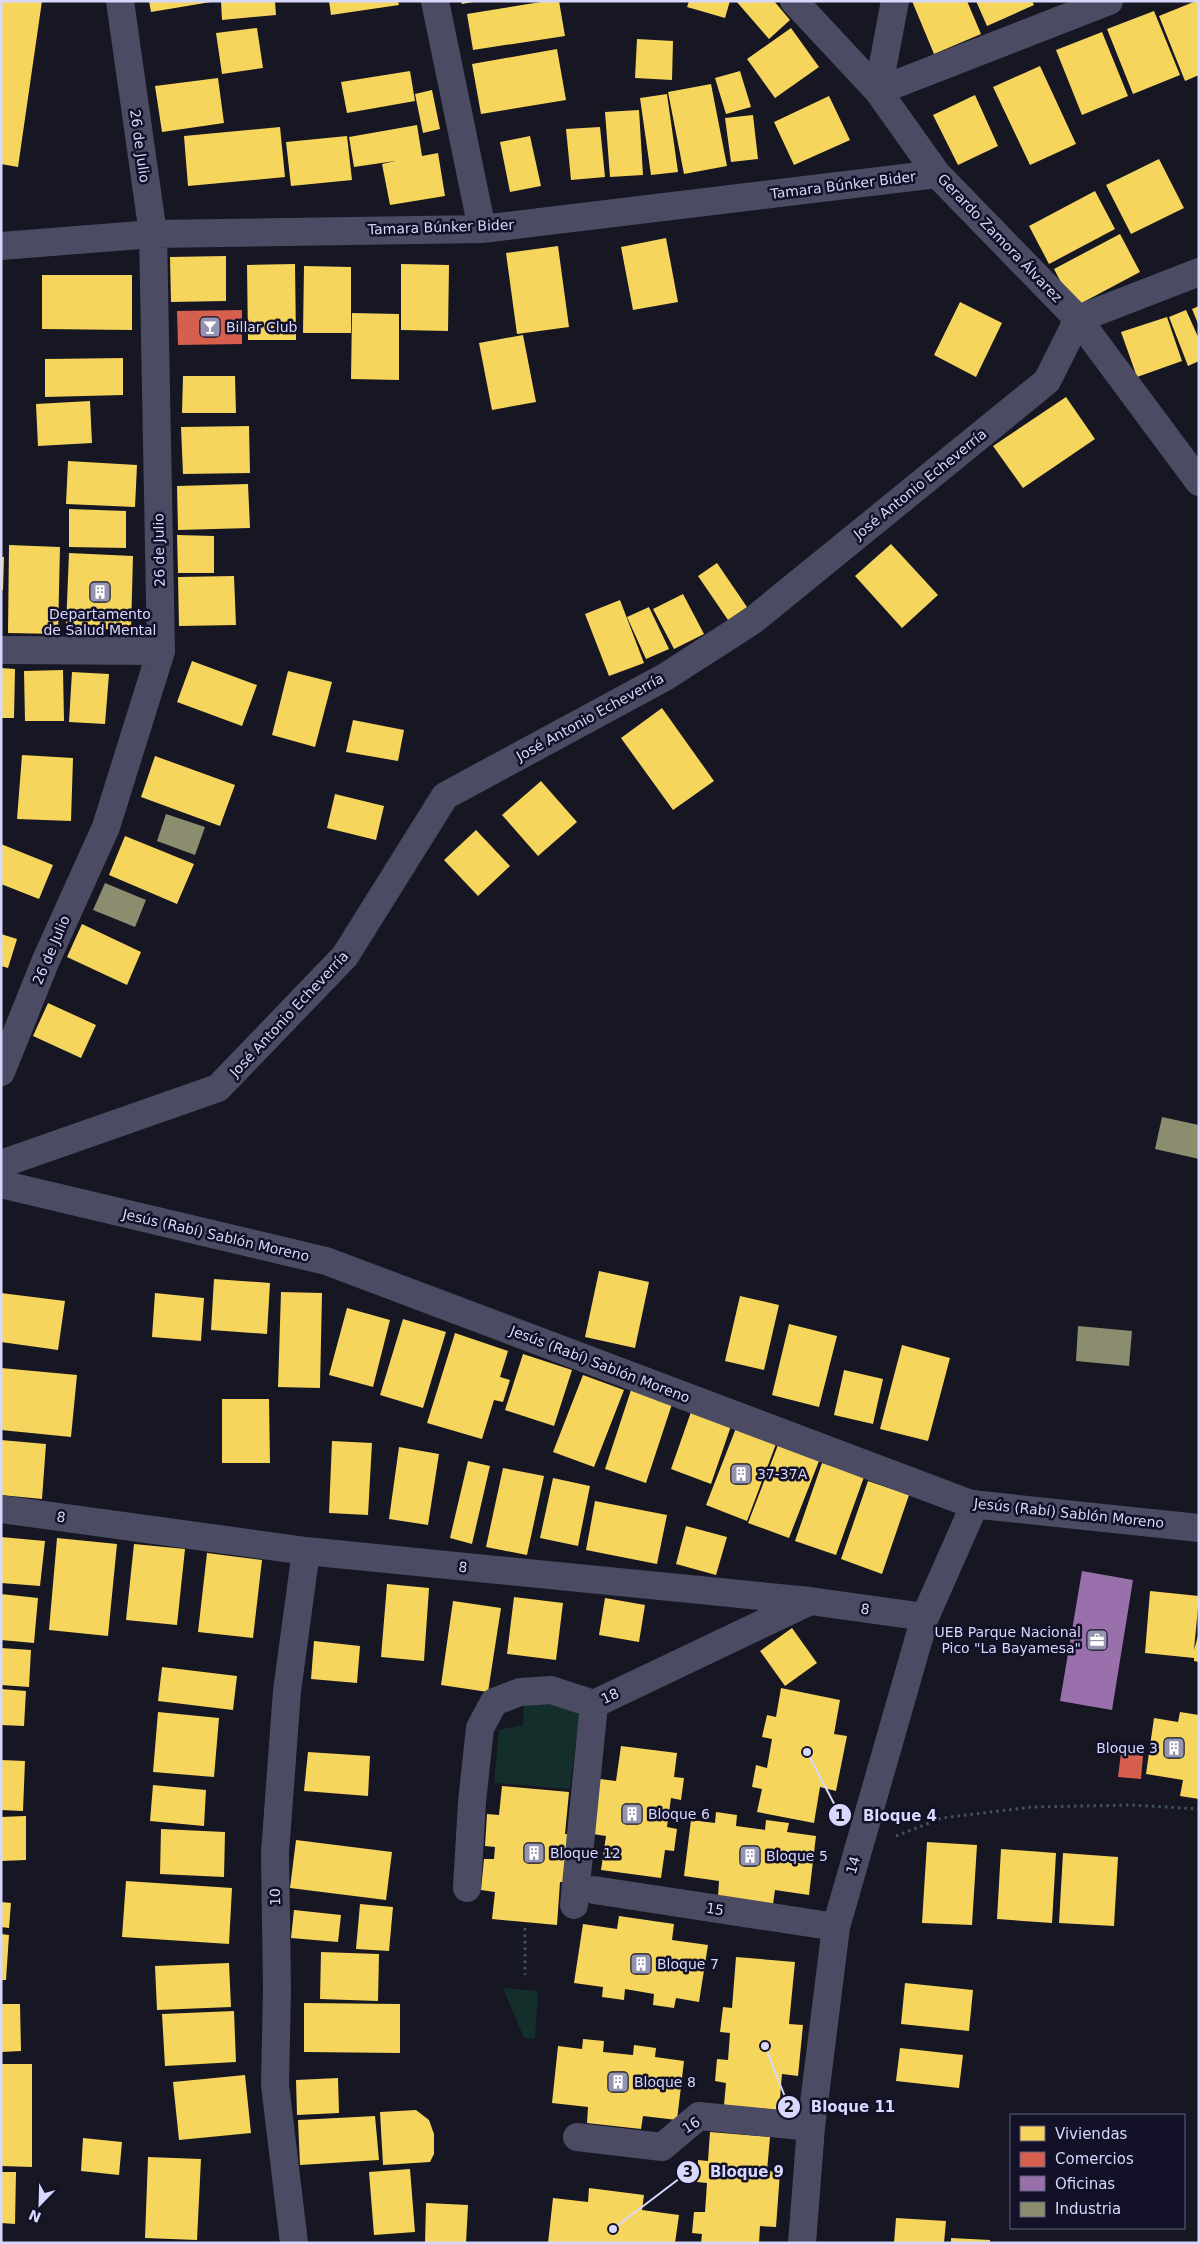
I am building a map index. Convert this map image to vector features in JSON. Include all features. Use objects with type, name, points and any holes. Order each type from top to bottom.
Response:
[{"type":"street","name":"26 de Julio","points":[[1,1072],[46,960],[106,826],[161,651],[152,234],[120,1]]},
{"type":"street","points":[[435,1],[482,229]]},
{"type":"street","name":"Gerardo Zamora Álvarez","points":[[794,1],[878,91],[937,174],[1078,319],[1199,482]]},
{"type":"street","points":[[878,91],[895,1]]},
{"type":"street","points":[[878,91],[1109,1]]},
{"type":"street","name":"Tamara Búnker Bider","points":[[1,246],[152,234],[482,229],[937,174]]},
{"type":"street","points":[[1078,319],[1199,272]]},
{"type":"street","name":"José Antonio Echeverría","points":[[1,1164],[218,1088],[345,956],[445,796],[665,677],[752,621],[1047,381],[1078,319]]},
{"type":"street","points":[[1,650],[161,651]]},
{"type":"street","name":"Jesús (Rabí) Sablón Moreno","points":[[1,1184],[326,1261],[975,1504],[1199,1528]]},
{"type":"street","name":"14","points":[[802,2243],[811,2126],[836,1927],[925,1617],[975,1504]]},
{"type":"street","name":"8","points":[[1,1509],[306,1551],[810,1601],[925,1617]]},
{"type":"street","name":"10","points":[[294,2243],[275,2085],[277,1990],[275,1853],[287,1691],[306,1551]]},
{"type":"street","name":"18","points":[[584,1898],[594,1704],[810,1601]]},
{"type":"street","points":[[467,1888],[472,1802],[480,1728],[494,1702],[520,1692],[551,1690],[594,1704]]},
{"type":"street","name":"15","points":[[584,1898],[836,1927]]},
{"type":"street","name":"16","points":[[577,2137],[662,2147],[699,2116],[811,2126]]},
{"type":"path","points":[[857,1852],[942,1818],[1032,1807],[1132,1805],[1199,1810]]},
{"type":"path","points":[[524,1928],[525,1975]]},
{"type":"green space","points":[[524,1702],[561,1702],[580,1709],[570,1789],[494,1783],[499,1730],[523,1725]]},
{"type":"green space","points":[[503,1988],[538,1991],[535,2039],[524,2038]]},
{"type":"building: Viviendas","points":[[1,1],[42,1],[18,167],[1,164]]},
{"type":"building: Viviendas","points":[[149,1],[211,1],[211,2],[151,12]]},
{"type":"building: Viviendas","points":[[221,1],[275,1],[276,15],[222,20]]},
{"type":"building: Viviendas","points":[[329,1],[398,1],[399,5],[331,15]]},
{"type":"building: Viviendas","points":[[461,1],[473,1],[473,2],[462,4]]},
{"type":"building: Viviendas","points":[[547,1],[559,1],[565,36],[473,50],[467,14]]},
{"type":"building: Viviendas","points":[[689,1],[730,1],[725,18],[687,7]]},
{"type":"building: Viviendas","points":[[736,1],[774,1],[790,20],[769,39]]},
{"type":"building: Viviendas","points":[[912,1],[967,1],[981,34],[934,54]]},
{"type":"building: Viviendas","points":[[976,1],[1032,1],[1034,5],[987,26]]},
{"type":"building: Viviendas","points":[[1199,1],[1199,75],[1185,81],[1159,16]]},
{"type":"building: Viviendas","points":[[1154,11],[1180,75],[1133,94],[1107,29]]},
{"type":"building: Viviendas","points":[[257,28],[263,68],[222,74],[216,33]]},
{"type":"building: Viviendas","points":[[791,28],[819,67],[775,98],[747,59]]},
{"type":"building: Viviendas","points":[[1102,32],[1128,96],[1082,115],[1056,50]]},
{"type":"building: Viviendas","points":[[637,39],[673,41],[672,80],[635,78]]},
{"type":"building: Viviendas","points":[[557,49],[566,100],[481,114],[472,64]]},
{"type":"building: Viviendas","points":[[1040,66],[1076,144],[1030,165],[993,87]]},
{"type":"building: Viviendas","points":[[410,71],[415,101],[347,113],[341,82]]},
{"type":"building: Viviendas","points":[[740,71],[751,107],[726,114],[715,78]]},
{"type":"building: Viviendas","points":[[218,78],[224,123],[162,132],[155,86]]},
{"type":"building: Viviendas","points":[[711,84],[727,166],[684,174],[668,92]]},
{"type":"building: Viviendas","points":[[432,90],[440,129],[423,133],[415,94]]},
{"type":"building: Viviendas","points":[[667,94],[678,172],[651,175],[640,98]]},
{"type":"building: Viviendas","points":[[975,95],[998,146],[958,165],[933,115]]},
{"type":"building: Viviendas","points":[[829,96],[850,140],[794,165],[774,122]]},
{"type":"building: Viviendas","points":[[639,110],[643,175],[610,177],[605,112]]},
{"type":"building: Viviendas","points":[[753,115],[758,159],[731,162],[725,118]]},
{"type":"building: Viviendas","points":[[417,125],[422,156],[438,153],[445,196],[390,205],[382,164],[395,161],[354,167],[349,137]]},
{"type":"building: Viviendas","points":[[280,127],[285,177],[188,186],[184,136]]},
{"type":"building: Viviendas","points":[[600,127],[605,177],[571,180],[566,129]]},
{"type":"building: Viviendas","points":[[347,136],[352,180],[291,186],[286,142]]},
{"type":"building: Viviendas","points":[[530,136],[541,186],[510,192],[500,142]]},
{"type":"building: Viviendas","points":[[1159,159],[1184,208],[1131,234],[1106,185]]},
{"type":"building: Viviendas","points":[[1095,191],[1115,229],[1049,264],[1029,226]]},
{"type":"building: Viviendas","points":[[1120,234],[1140,272],[1074,307],[1054,269]]},
{"type":"building: Viviendas","points":[[666,238],[678,302],[633,310],[621,247]]},
{"type":"building: Viviendas","points":[[558,246],[569,327],[517,334],[506,253]]},
{"type":"building: Viviendas","points":[[226,256],[226,301],[171,302],[170,257]]},
{"type":"building: Viviendas","points":[[295,264],[296,340],[248,340],[247,265]]},
{"type":"building: Viviendas","points":[[401,264],[449,265],[448,331],[401,330]]},
{"type":"building: Viviendas","points":[[304,266],[351,267],[351,333],[303,333]]},
{"type":"building: Viviendas","points":[[42,275],[132,275],[132,330],[42,329]]},
{"type":"building: Viviendas","points":[[960,302],[1002,323],[976,377],[934,355]]},
{"type":"building: Viviendas","points":[[1199,306],[1199,326],[1192,309]]},
{"type":"building: Viviendas","points":[[1186,310],[1199,339],[1199,361],[1188,366],[1169,317]]},
{"type":"building: Viviendas","points":[[352,313],[399,314],[399,380],[351,379]]},
{"type":"building: Viviendas","points":[[1167,317],[1182,361],[1137,377],[1121,332]]},
{"type":"building: Viviendas","points":[[523,335],[536,402],[492,410],[479,343]]},
{"type":"building: Viviendas","points":[[123,358],[123,395],[45,397],[45,359]]},
{"type":"building: Viviendas","points":[[183,376],[235,376],[236,413],[182,413]]},
{"type":"building: Viviendas","points":[[1066,397],[1095,439],[1023,488],[993,446]]},
{"type":"building: Viviendas","points":[[90,401],[92,443],[38,446],[36,404]]},
{"type":"building: Viviendas","points":[[249,426],[250,473],[183,474],[181,427]]},
{"type":"building: Viviendas","points":[[68,461],[137,465],[135,507],[66,504]]},
{"type":"building: Viviendas","points":[[248,484],[250,528],[178,530],[177,486]]},
{"type":"building: Viviendas","points":[[69,509],[126,511],[126,548],[69,547]]},
{"type":"building: Viviendas","points":[[177,535],[214,536],[214,573],[178,573]]},
{"type":"building: Viviendas","points":[[891,544],[938,595],[902,628],[855,576]]},
{"type":"building: Viviendas","points":[[9,545],[60,547],[58,634],[8,633]]},
{"type":"building: Viviendas","name":"Departamento de Salud Mental","points":[[69,553],[133,556],[131,630],[66,628]]},
{"type":"building: Viviendas","points":[[1,557],[4,557],[3,590],[1,590]]},
{"type":"building: Viviendas","points":[[717,563],[747,607],[728,620],[698,576]]},
{"type":"building: Viviendas","points":[[234,576],[236,625],[179,626],[178,577]]},
{"type":"building: Viviendas","points":[[683,594],[704,634],[674,649],[653,609]]},
{"type":"building: Viviendas","points":[[620,600],[644,663],[609,676],[585,614]]},
{"type":"building: Viviendas","points":[[649,607],[669,649],[646,659],[627,617]]},
{"type":"building: Viviendas","points":[[192,661],[257,685],[242,726],[177,702]]},
{"type":"building: Viviendas","points":[[1,668],[15,669],[14,718],[1,718]]},
{"type":"building: Viviendas","points":[[63,670],[64,721],[25,721],[24,671]]},
{"type":"building: Viviendas","points":[[288,671],[332,682],[315,747],[272,735]]},
{"type":"building: Viviendas","points":[[72,672],[109,674],[105,724],[69,722]]},
{"type":"building: Viviendas","points":[[662,708],[714,781],[673,810],[621,738]]},
{"type":"building: Viviendas","points":[[353,720],[404,730],[398,761],[346,752]]},
{"type":"building: Viviendas","points":[[22,755],[73,758],[71,821],[17,819]]},
{"type":"building: Viviendas","points":[[155,756],[235,785],[220,826],[141,797]]},
{"type":"building: Viviendas","points":[[541,781],[577,822],[538,856],[502,815]]},
{"type":"building: Viviendas","points":[[335,794],[384,806],[376,840],[327,828]]},
{"type":"building: Viviendas","points":[[476,830],[510,866],[478,896],[444,860]]},
{"type":"building: Viviendas","points":[[125,836],[194,864],[177,904],[109,875]]},
{"type":"building: Viviendas","points":[[1,844],[53,865],[39,899],[1,884]]},
{"type":"building: Viviendas","points":[[82,924],[141,952],[127,985],[67,957]]},
{"type":"building: Viviendas","points":[[1,934],[17,939],[8,968],[1,966]]},
{"type":"building: Viviendas","points":[[48,1003],[96,1025],[81,1058],[33,1036]]},
{"type":"building: Viviendas","points":[[599,1271],[649,1282],[635,1348],[585,1337]]},
{"type":"building: Viviendas","points":[[214,1279],[270,1283],[267,1334],[211,1330]]},
{"type":"building: Viviendas","points":[[281,1292],[322,1293],[320,1388],[278,1387]]},
{"type":"building: Viviendas","points":[[1,1293],[65,1301],[58,1350],[1,1342]]},
{"type":"building: Viviendas","points":[[155,1293],[204,1298],[201,1341],[152,1337]]},
{"type":"building: Viviendas","points":[[740,1296],[779,1305],[764,1370],[725,1361]]},
{"type":"building: Viviendas","points":[[347,1308],[390,1320],[373,1387],[329,1375]]},
{"type":"building: Viviendas","points":[[403,1319],[446,1332],[423,1408],[380,1395]]},
{"type":"building: Viviendas","points":[[789,1324],[837,1336],[819,1407],[772,1395]]},
{"type":"building: Viviendas","points":[[455,1333],[508,1351],[500,1377],[510,1380],[503,1402],[494,1400],[482,1439],[427,1423]]},
{"type":"building: Viviendas","points":[[902,1345],[950,1358],[928,1441],[880,1429]]},
{"type":"building: Viviendas","points":[[523,1354],[572,1370],[554,1426],[505,1410]]},
{"type":"building: Viviendas","points":[[1,1368],[77,1375],[71,1437],[1,1430]]},
{"type":"building: Viviendas","points":[[844,1370],[883,1379],[873,1424],[834,1415]]},
{"type":"building: Viviendas","points":[[583,1375],[624,1390],[594,1467],[553,1452]]},
{"type":"building: Viviendas","points":[[631,1390],[672,1404],[646,1483],[605,1469]]},
{"type":"building: Viviendas","points":[[222,1399],[269,1399],[270,1463],[222,1463]]},
{"type":"building: Viviendas","points":[[691,1412],[731,1426],[711,1484],[671,1469]]},
{"type":"building: Viviendas","name":"37-37A","points":[[736,1428],[776,1444],[747,1521],[706,1505]]},
{"type":"building: Viviendas","points":[[1,1440],[46,1444],[42,1499],[1,1495]]},
{"type":"building: Viviendas","points":[[332,1441],[372,1443],[368,1515],[329,1513]]},
{"type":"building: Viviendas","points":[[778,1445],[819,1461],[789,1538],[748,1523]]},
{"type":"building: Viviendas","points":[[399,1447],[439,1454],[428,1525],[389,1519]]},
{"type":"building: Viviendas","points":[[468,1461],[490,1466],[472,1544],[450,1538]]},
{"type":"building: Viviendas","points":[[822,1463],[864,1477],[836,1555],[795,1541]]},
{"type":"building: Viviendas","points":[[503,1468],[544,1476],[527,1555],[486,1547]]},
{"type":"building: Viviendas","points":[[553,1478],[590,1486],[578,1546],[540,1538]]},
{"type":"building: Viviendas","points":[[868,1481],[909,1495],[882,1574],[841,1559]]},
{"type":"building: Viviendas","points":[[595,1501],[667,1515],[657,1564],[586,1550]]},
{"type":"building: Viviendas","points":[[686,1526],[727,1537],[716,1575],[676,1564]]},
{"type":"building: Viviendas","points":[[1,1537],[45,1541],[40,1586],[1,1583]]},
{"type":"building: Viviendas","points":[[57,1538],[117,1544],[108,1636],[49,1630]]},
{"type":"building: Viviendas","points":[[134,1544],[185,1549],[177,1625],[126,1620]]},
{"type":"building: Viviendas","points":[[207,1553],[262,1560],[253,1638],[198,1632]]},
{"type":"building: Viviendas","points":[[387,1584],[429,1588],[424,1661],[381,1657]]},
{"type":"building: Viviendas","points":[[1150,1591],[1199,1596],[1194,1650],[1199,1632],[1199,1662],[1194,1661],[1194,1658],[1145,1653]]},
{"type":"building: Viviendas","points":[[1,1594],[38,1598],[34,1643],[1,1640]]},
{"type":"building: Viviendas","points":[[514,1597],[563,1603],[556,1660],[507,1654]]},
{"type":"building: Viviendas","points":[[605,1598],[645,1605],[639,1642],[599,1635]]},
{"type":"building: Viviendas","points":[[453,1601],[501,1608],[488,1692],[441,1685]]},
{"type":"building: Viviendas","points":[[792,1628],[817,1663],[785,1686],[760,1651]]},
{"type":"building: Viviendas","points":[[314,1641],[360,1646],[357,1683],[311,1679]]},
{"type":"building: Viviendas","points":[[1,1648],[31,1650],[29,1687],[1,1685]]},
{"type":"building: Viviendas","points":[[162,1667],[237,1676],[233,1710],[158,1701]]},
{"type":"building: Viviendas","points":[[781,1688],[840,1700],[834,1734],[847,1736],[836,1791],[820,1787],[814,1823],[757,1812],[762,1789],[752,1787],[756,1765],[767,1768],[772,1739],[762,1737],[767,1715],[776,1717]]},
{"type":"building: Viviendas","points":[[1,1689],[26,1691],[24,1726],[1,1725]]},
{"type":"building: Viviendas","points":[[158,1712],[219,1718],[214,1777],[153,1772]]},
{"type":"building: Viviendas","name":"Bloque 3","points":[[1180,1712],[1199,1715],[1199,1799],[1180,1796],[1183,1780],[1146,1774],[1154,1718],[1178,1722]]},
{"type":"building: Viviendas","name":"Bloque 6","points":[[621,1746],[677,1753],[674,1777],[684,1778],[681,1800],[671,1798],[667,1827],[677,1829],[674,1851],[665,1850],[661,1878],[601,1870],[606,1836],[593,1834],[600,1779],[616,1781]]},
{"type":"building: Viviendas","points":[[308,1752],[370,1756],[368,1796],[304,1791]]},
{"type":"building: Viviendas","points":[[1,1760],[25,1761],[23,1811],[1,1810]]},
{"type":"building: Viviendas","points":[[153,1785],[206,1790],[204,1826],[150,1821]]},
{"type":"building: Viviendas","name":"Bloque 12","points":[[502,1786],[569,1792],[565,1834],[574,1834],[571,1883],[560,1882],[557,1925],[492,1919],[495,1892],[481,1890],[484,1859],[494,1859],[495,1847],[485,1846],[487,1814],[499,1815]]},
{"type":"building: Viviendas","name":"Bloque 5","points":[[716,1812],[737,1815],[736,1826],[765,1830],[766,1820],[789,1823],[787,1832],[816,1836],[809,1895],[775,1890],[773,1904],[718,1897],[719,1881],[684,1876],[691,1820],[715,1823]]},
{"type":"building: Viviendas","points":[[26,1816],[26,1860],[1,1861],[1,1817]]},
{"type":"building: Viviendas","points":[[161,1829],[225,1832],[224,1877],[160,1874]]},
{"type":"building: Viviendas","points":[[296,1840],[392,1852],[386,1900],[290,1888]]},
{"type":"building: Viviendas","points":[[927,1842],[977,1845],[972,1925],[922,1923]]},
{"type":"building: Viviendas","points":[[1001,1849],[1056,1853],[1052,1923],[997,1919]]},
{"type":"building: Viviendas","points":[[1063,1853],[1118,1857],[1114,1926],[1059,1923]]},
{"type":"building: Viviendas","points":[[126,1881],[232,1888],[229,1944],[122,1937]]},
{"type":"building: Viviendas","points":[[1,1902],[11,1903],[9,1928],[1,1927]]},
{"type":"building: Viviendas","points":[[360,1904],[393,1907],[389,1951],[356,1949]]},
{"type":"building: Viviendas","points":[[294,1910],[341,1915],[338,1942],[291,1938]]},
{"type":"building: Viviendas","name":"Bloque 7","points":[[619,1916],[674,1924],[672,1940],[708,1945],[699,2002],[676,1998],[674,2008],[653,2005],[654,1994],[625,1989],[624,2000],[602,1997],[603,1987],[574,1983],[583,1924],[617,1929]]},
{"type":"building: Viviendas","points":[[1,1934],[9,1935],[6,1980],[1,1980]]},
{"type":"building: Viviendas","points":[[321,1952],[379,1954],[378,2001],[320,1999]]},
{"type":"building: Viviendas","points":[[736,1957],[795,1962],[789,2024],[803,2025],[798,2076],[782,2074],[779,2110],[724,2105],[726,2083],[715,2081],[717,2059],[728,2060],[730,2033],[720,2032],[723,2007],[732,2008]]},
{"type":"building: Viviendas","points":[[229,1963],[231,2007],[157,2010],[155,1966]]},
{"type":"building: Viviendas","points":[[905,1983],[973,1990],[969,2031],[901,2024]]},
{"type":"building: Viviendas","points":[[304,2003],[400,2004],[400,2053],[304,2052]]},
{"type":"building: Viviendas","points":[[1,2004],[20,2004],[21,2051],[1,2052]]},
{"type":"building: Viviendas","points":[[234,2011],[236,2062],[165,2066],[162,2014]]},
{"type":"building: Viviendas","name":"Bloque 8","points":[[583,2039],[604,2041],[603,2052],[633,2055],[634,2045],[656,2048],[655,2057],[684,2061],[677,2120],[643,2116],[641,2129],[587,2123],[588,2107],[552,2103],[558,2046],[582,2049]]},
{"type":"building: Viviendas","points":[[900,2048],[963,2055],[959,2088],[896,2081]]},
{"type":"building: Viviendas","points":[[1,2064],[32,2064],[32,2167],[1,2166]]},
{"type":"building: Viviendas","points":[[245,2075],[251,2133],[179,2140],[173,2082]]},
{"type":"building: Viviendas","points":[[338,2078],[339,2113],[297,2115],[296,2080]]},
{"type":"building: Viviendas","points":[[416,2110],[429,2120],[434,2134],[434,2154],[430,2162],[383,2165],[380,2112]]},
{"type":"building: Viviendas","points":[[375,2116],[379,2160],[300,2165],[298,2120]]},
{"type":"building: Viviendas","points":[[710,2132],[770,2137],[767,2171],[780,2172],[776,2227],[760,2226],[759,2243],[701,2243],[702,2234],[692,2233],[694,2212],[705,2212],[707,2183],[697,2182],[698,2160],[708,2161]]},
{"type":"building: Viviendas","points":[[83,2138],[122,2142],[119,2175],[81,2171]]},
{"type":"building: Viviendas","points":[[148,2157],[201,2159],[197,2240],[145,2238]]},
{"type":"building: Viviendas","points":[[410,2169],[415,2232],[374,2235],[369,2172]]},
{"type":"building: Viviendas","points":[[1,2172],[16,2172],[15,2224],[1,2223]]},
{"type":"building: Viviendas","points":[[589,2188],[644,2195],[642,2210],[679,2215],[675,2243],[548,2243],[553,2198],[588,2202]]},
{"type":"building: Viviendas","points":[[426,2203],[468,2205],[466,2243],[425,2243]]},
{"type":"building: Viviendas","points":[[896,2218],[946,2221],[944,2243],[894,2243]]},
{"type":"building: Viviendas","points":[[951,2238],[990,2240],[990,2243],[951,2243]]},
{"type":"building: Comercios","name":"Billar Club","points":[[242,310],[242,344],[178,345],[177,311]]},
{"type":"building: Comercios","points":[[1121,1753],[1143,1756],[1141,1779],[1118,1777]]},
{"type":"building: Oficinas","name":"UEB Parque Nacional Pico \"La Bayamesa\"","points":[[1082,1571],[1133,1580],[1112,1710],[1060,1701]]},
{"type":"building: Industria","points":[[166,814],[205,827],[195,855],[157,841]]},
{"type":"building: Industria","points":[[105,883],[146,900],[135,927],[93,910]]},
{"type":"building: Industria","points":[[1162,1117],[1199,1125],[1199,1159],[1155,1149]]},
{"type":"building: Industria","points":[[1078,1326],[1132,1331],[1129,1366],[1076,1361]]},
{"type":"place","name":"Billar Club","points":[[210,327]]},
{"type":"place","name":"Departamento de Salud Mental","points":[[100,592]]},
{"type":"place","name":"37-37A","points":[[741,1474]]},
{"type":"place","name":"UEB Parque Nacional Pico \"La Bayamesa\"","points":[[1097,1640]]},
{"type":"place","name":"Bloque 3","points":[[1174,1748]]},
{"type":"place","name":"Bloque 4","points":[[807,1752]]},
{"type":"place","name":"Bloque 6","points":[[632,1814]]},
{"type":"place","name":"Bloque 12","points":[[534,1853]]},
{"type":"place","name":"Bloque 5","points":[[750,1856]]},
{"type":"place","name":"Bloque 7","points":[[641,1964]]},
{"type":"place","name":"Bloque 11","points":[[765,2046]]},
{"type":"place","name":"Bloque 8","points":[[618,2082]]},
{"type":"place","name":"Bloque 9","points":[[613,2229]]}]
